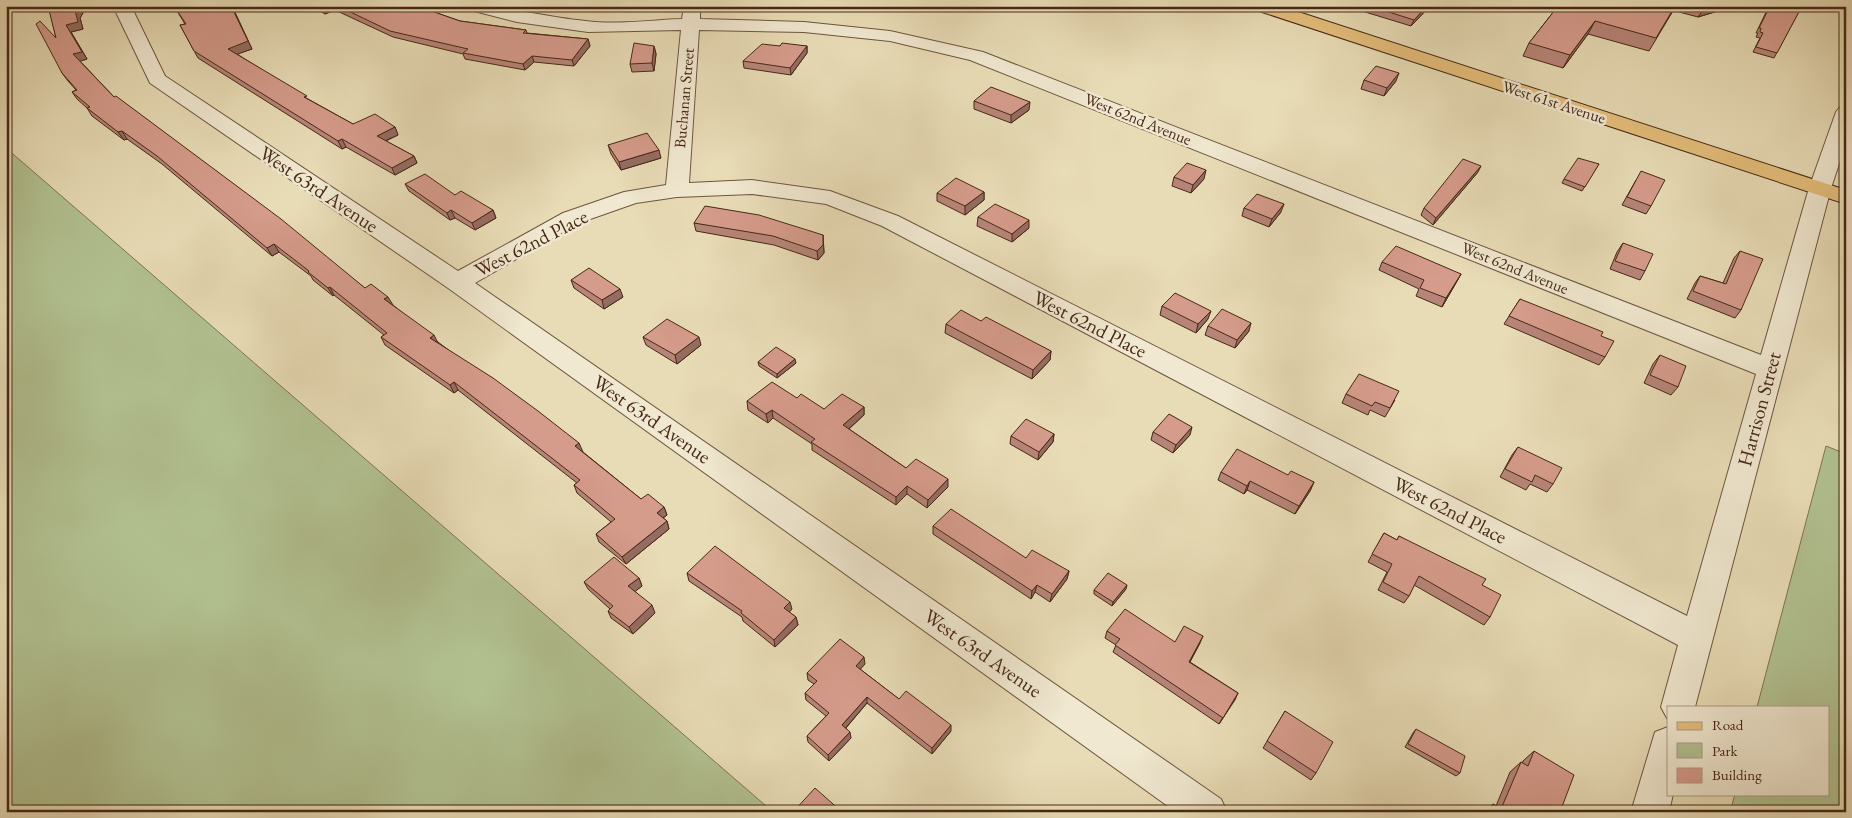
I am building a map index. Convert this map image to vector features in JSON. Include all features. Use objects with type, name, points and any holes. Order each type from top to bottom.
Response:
[{"type":"main road","name":"West 61st Avenue","points":[[1262,6],[1846,197]]},
{"type":"street","name":"West 63rd Avenue","points":[[122,6],[157,79],[457,282],[1208,812]]},
{"type":"street","name":"West 62nd Avenue","points":[[476,6],[517,17],[588,27],[691,15],[880,35],[976,56],[1770,369]]},
{"type":"street","name":"Buchanan Street","points":[[677,190],[691,15]]},
{"type":"street","name":"Harrison Street","points":[[1678,706],[1820,188],[1846,112]]},
{"type":"street","name":"West 62nd Place","points":[[457,282],[571,218],[632,197],[677,190],[752,187],[830,198],[890,221],[1697,638]]},
{"type":"street","points":[[1650,812],[1667,748]]},
{"type":"green space","points":[[6,148],[773,812],[6,812]]},
{"type":"green space","points":[[1826,446],[1846,454],[1846,812],[1730,812],[1734,796],[1830,796],[1830,706],[1757,706]]},
{"type":"building","points":[[48,6],[78,6],[75,10],[78,22],[66,25],[82,52],[73,54],[114,97],[116,96],[281,219],[365,288],[371,284],[388,297],[384,299],[434,335],[430,338],[493,378],[538,411],[579,443],[575,446],[641,499],[648,494],[664,507],[657,513],[667,521],[622,557],[596,534],[615,519],[574,485],[580,480],[454,382],[450,385],[381,337],[387,333],[330,287],[328,288],[274,244],[267,248],[157,156],[122,131],[118,132],[87,108],[90,107],[72,92],[77,90],[62,73],[36,24],[40,21],[56,38]]},
{"type":"building","points":[[174,6],[231,6],[248,41],[228,49],[307,96],[304,97],[353,124],[375,114],[395,127],[377,136],[414,156],[392,168],[342,139],[338,141],[194,51],[180,25],[186,24]]},
{"type":"building","points":[[338,6],[417,6],[460,21],[526,30],[523,33],[588,39],[572,60],[532,56],[523,64],[463,53],[468,49],[390,31]]},
{"type":"building","points":[[1370,6],[1427,6],[1414,20]]},
{"type":"building","points":[[1558,6],[1675,6],[1656,38],[1595,21],[1570,55],[1529,43]]},
{"type":"building","points":[[1688,6],[1716,6],[1703,10]]},
{"type":"building","points":[[1770,6],[1802,6],[1777,53],[1756,47],[1763,33],[1760,32],[1761,28],[1759,28]]},
{"type":"building","points":[[634,43],[654,46],[652,63],[630,64]]},
{"type":"building","points":[[782,43],[807,46],[790,68],[743,61],[762,44],[780,46]]},
{"type":"building","points":[[1376,66],[1399,73],[1387,88],[1364,80]]},
{"type":"building","points":[[991,87],[1030,102],[1011,115],[974,101]]},
{"type":"building","points":[[647,133],[659,150],[619,162],[608,145]]},
{"type":"building","points":[[1578,158],[1599,164],[1585,187],[1564,179]]},
{"type":"building","points":[[1463,159],[1481,166],[1436,218],[1424,208]]},
{"type":"building","points":[[1187,163],[1206,170],[1193,185],[1174,177]]},
{"type":"building","points":[[1641,171],[1665,180],[1651,206],[1627,197]]},
{"type":"building","points":[[425,174],[455,195],[461,191],[493,210],[472,223],[451,210],[447,213],[405,184]]},
{"type":"building","points":[[956,178],[984,192],[965,206],[937,193]]},
{"type":"building","points":[[1257,194],[1284,204],[1272,219],[1244,208]]},
{"type":"building","points":[[995,204],[1029,220],[1012,234],[978,217]]},
{"type":"building","points":[[705,206],[759,215],[823,235],[823,245],[817,251],[773,236],[694,223]]},
{"type":"building","points":[[1623,243],[1653,254],[1645,271],[1615,261]]},
{"type":"building","points":[[1396,246],[1461,274],[1446,298],[1420,288],[1424,280],[1382,262]]},
{"type":"building","points":[[1740,251],[1763,259],[1741,310],[1693,291],[1700,276],[1726,284]]},
{"type":"building","points":[[589,268],[620,289],[602,300],[571,280]]},
{"type":"building","points":[[1175,293],[1211,311],[1198,324],[1162,306]]},
{"type":"building","points":[[1520,299],[1603,332],[1601,336],[1614,341],[1605,357],[1509,316]]},
{"type":"building","points":[[1222,309],[1251,323],[1237,340],[1208,326]]},
{"type":"building","points":[[961,310],[981,321],[986,317],[1051,351],[1033,370],[946,324]]},
{"type":"building","points":[[667,319],[699,337],[675,355],[643,337]]},
{"type":"building","points":[[776,347],[795,359],[777,374],[758,362]]},
{"type":"building","points":[[1660,355],[1686,366],[1678,387],[1650,375]]},
{"type":"building","points":[[1359,374],[1399,391],[1390,408],[1375,402],[1372,406],[1346,394]]},
{"type":"building","points":[[772,382],[797,398],[801,394],[824,409],[842,394],[864,407],[843,425],[906,468],[916,459],[948,479],[928,500],[907,486],[896,497],[811,442],[815,439],[772,410],[766,414],[747,401]]},
{"type":"building","points":[[1169,414],[1192,427],[1176,445],[1153,432]]},
{"type":"building","points":[[1026,419],[1054,434],[1039,452],[1011,436]]},
{"type":"building","points":[[1518,447],[1562,468],[1553,484],[1535,475],[1532,482],[1505,469]]},
{"type":"building","points":[[1237,449],[1288,475],[1291,471],[1314,482],[1299,506],[1250,481],[1247,486],[1221,472]]},
{"type":"building","points":[[951,509],[1026,558],[1032,550],[1069,571],[1052,594],[1037,585],[1032,591],[933,526]]},
{"type":"building","points":[[1384,533],[1397,540],[1399,536],[1486,579],[1482,585],[1501,595],[1490,617],[1419,576],[1409,596],[1383,582],[1392,564],[1372,554]]},
{"type":"building","points":[[715,546],[790,602],[784,608],[796,617],[774,640],[741,613],[742,611],[687,573]]},
{"type":"building","points":[[614,557],[639,578],[628,586],[652,605],[629,627],[608,611],[613,606],[584,582]]},
{"type":"building","points":[[1108,573],[1127,585],[1113,602],[1094,590]]},
{"type":"building","points":[[1125,609],[1175,642],[1184,626],[1203,636],[1189,662],[1238,693],[1223,718],[1115,645],[1120,639],[1107,631]]},
{"type":"building","points":[[840,639],[864,657],[856,666],[899,699],[906,691],[951,725],[932,748],[867,697],[842,725],[850,732],[828,755],[807,736],[829,713],[805,693],[817,681],[807,673]]},
{"type":"building","points":[[1285,711],[1333,742],[1316,773],[1267,741]]},
{"type":"building","points":[[1416,729],[1465,756],[1460,773],[1408,744]]},
{"type":"building","points":[[1534,751],[1574,775],[1560,812],[1490,812],[1493,804],[1501,809],[1521,762],[1528,766]]},
{"type":"building","points":[[815,788],[842,812],[793,812]]}]
